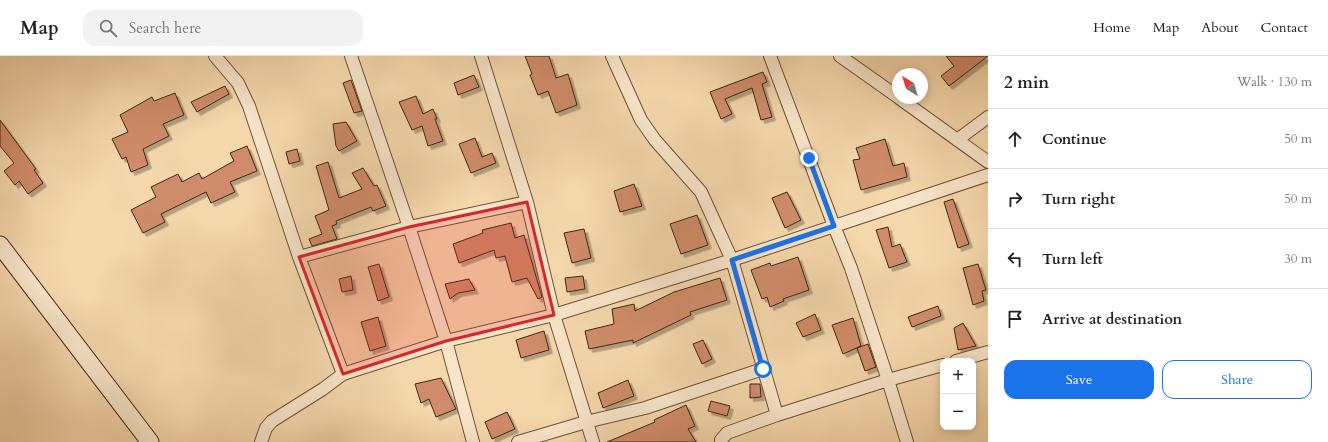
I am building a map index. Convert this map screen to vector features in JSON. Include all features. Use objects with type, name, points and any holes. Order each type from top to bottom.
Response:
[{"type":"street","points":[[215,56],[238,83],[248,106],[299,257],[343,374]]},
{"type":"street","points":[[351,56],[446,342],[473,442]]},
{"type":"street","points":[[481,56],[526,202],[554,315],[592,442]]},
{"type":"street","points":[[612,56],[641,120],[655,140],[701,192],[732,260],[777,415]]},
{"type":"street","points":[[770,56],[851,268],[907,442]]},
{"type":"street","points":[[840,56],[892,94]]},
{"type":"street","points":[[906,104],[988,162]]},
{"type":"street","points":[[957,140],[988,117]]},
{"type":"street","points":[[261,442],[266,428],[272,421],[323,389],[343,374],[446,342],[554,315],[732,260],[988,175]]},
{"type":"street","points":[[299,257],[409,227],[526,202]]},
{"type":"street","points":[[0,245],[150,442]]},
{"type":"street","points":[[967,358],[988,352]]},
{"type":"street","points":[[721,442],[727,433],[777,415],[888,380],[940,366]]},
{"type":"street","points":[[518,442],[586,422],[645,408],[763,369]]},
{"type":"highlighted area","points":[[527,202],[554,315],[446,341],[343,374],[299,257],[409,227]]},
{"type":"building","points":[[525,56],[549,56],[556,78],[568,74],[577,105],[556,113],[548,91],[538,95],[530,75],[532,74]]},
{"type":"building","points":[[946,56],[988,56],[949,86],[941,76],[954,66]]},
{"type":"building","points":[[763,72],[767,82],[762,84],[772,117],[761,120],[752,88],[725,99],[732,114],[721,119],[710,92]]},
{"type":"building","points":[[474,75],[479,87],[458,95],[454,83]]},
{"type":"building","points":[[351,80],[362,111],[354,113],[343,83]]},
{"type":"building","points":[[225,86],[229,94],[197,112],[191,102]]},
{"type":"building","points":[[175,93],[184,115],[163,124],[169,136],[143,149],[148,165],[131,172],[126,157],[122,159],[112,139],[128,132],[120,115],[152,97],[154,101]]},
{"type":"building","points":[[416,96],[423,114],[433,109],[443,141],[428,146],[422,126],[412,130],[399,102]]},
{"type":"building","points":[[0,120],[36,169],[34,170],[43,183],[28,194],[19,181],[15,185],[4,171],[14,163],[0,146]]},
{"type":"building","points":[[346,122],[357,141],[339,151],[336,146],[333,124]]},
{"type":"building","points":[[475,138],[482,157],[492,153],[496,163],[471,173],[459,144]]},
{"type":"building","points":[[885,139],[893,166],[904,163],[907,177],[861,190],[853,160],[860,159],[856,148]]},
{"type":"building","points":[[247,146],[257,171],[230,182],[235,192],[211,203],[206,192],[161,214],[165,222],[143,233],[131,210],[156,197],[151,187],[178,174],[182,182],[199,173],[202,179],[234,161],[230,153]]},
{"type":"building","points":[[297,149],[300,161],[289,164],[286,152]]},
{"type":"building","points":[[328,162],[339,198],[362,189],[352,173],[363,168],[374,186],[377,185],[386,206],[373,211],[371,207],[336,221],[337,224],[332,226],[337,239],[312,246],[309,239],[322,234],[315,216],[329,210],[316,166]]},
{"type":"building","points":[[634,184],[642,206],[620,212],[614,191]]},
{"type":"building","points":[[787,192],[801,220],[785,228],[772,198]]},
{"type":"building","points":[[953,199],[969,244],[958,248],[944,202]]},
{"type":"building","points":[[697,215],[708,245],[681,254],[670,224]]},
{"type":"building","points":[[511,223],[515,238],[524,235],[542,297],[538,299],[527,278],[512,282],[505,256],[496,258],[494,250],[459,263],[453,244],[483,233],[482,230]]},
{"type":"building","points":[[888,227],[892,247],[900,244],[907,262],[889,268],[876,230]]},
{"type":"building","points":[[584,229],[591,258],[572,263],[564,233]]},
{"type":"building","points":[[798,257],[809,290],[783,299],[784,301],[770,307],[767,297],[762,299],[751,270],[770,263],[771,266]]},
{"type":"building","points":[[379,264],[389,297],[378,301],[368,267]]},
{"type":"building","points":[[978,264],[986,290],[982,291],[984,301],[973,305],[963,268]]},
{"type":"building","points":[[351,276],[353,290],[342,292],[339,279]]},
{"type":"building","points":[[583,276],[585,289],[567,292],[565,278]]},
{"type":"building","points":[[720,278],[727,300],[690,312],[691,315],[633,343],[633,340],[589,349],[585,331],[614,324],[612,309],[634,304],[635,311],[674,292]]},
{"type":"building","points":[[469,279],[475,290],[458,293],[450,299],[445,284]]},
{"type":"building","points":[[938,306],[941,316],[912,327],[908,317]]},
{"type":"building","points":[[815,314],[821,330],[803,337],[796,323]]},
{"type":"building","points":[[378,317],[386,346],[370,351],[361,322]]},
{"type":"building","points":[[853,318],[861,346],[843,354],[832,325]]},
{"type":"building","points":[[963,323],[976,346],[958,350],[954,328]]},
{"type":"building","points":[[544,331],[549,350],[521,358],[516,340]]},
{"type":"building","points":[[703,340],[712,359],[702,364],[693,344]]},
{"type":"building","points":[[868,344],[876,367],[865,371],[857,348]]},
{"type":"building","points":[[441,378],[456,409],[436,417],[429,399],[421,403],[415,384]]},
{"type":"building","points":[[628,380],[634,396],[603,408],[598,393]]},
{"type":"building","points":[[750,384],[760,384],[761,397],[750,398]]},
{"type":"building","points":[[711,401],[730,406],[727,416],[708,411]]},
{"type":"building","points":[[686,405],[695,426],[688,429],[696,442],[607,442],[655,422],[654,420]]},
{"type":"building","points":[[507,412],[515,429],[492,439],[485,422]]},
{"type":"route","points":[[763,369],[732,260],[834,226],[809,158]]}]
